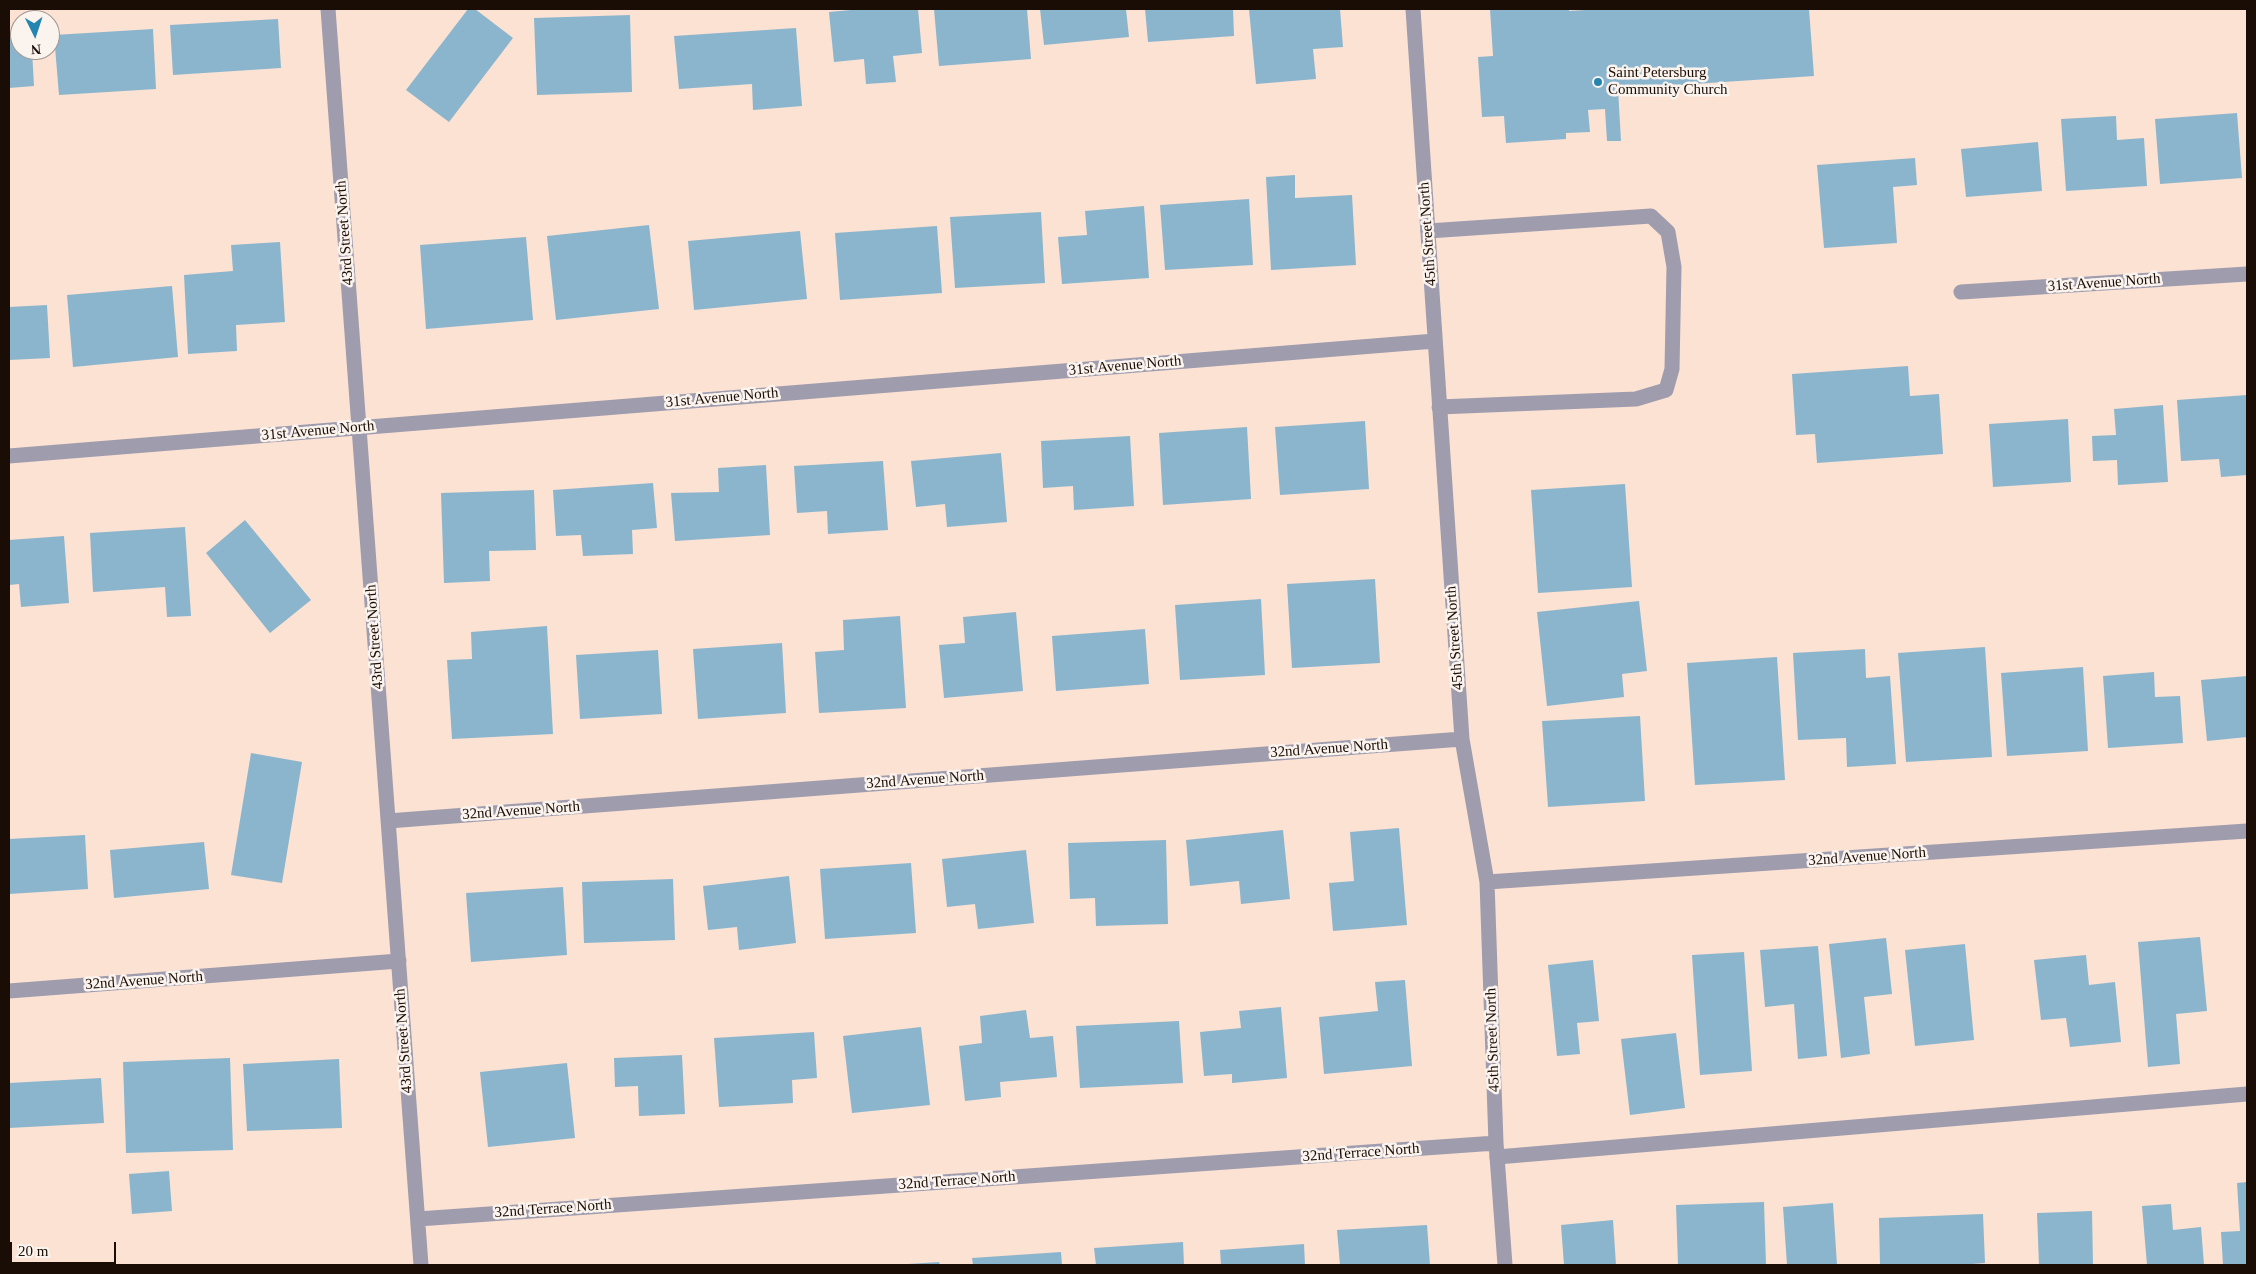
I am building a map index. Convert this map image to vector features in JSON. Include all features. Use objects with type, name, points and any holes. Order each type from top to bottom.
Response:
[{"type":"street","name":"43rd Street North","points":[[328,9],[421,1265]]},
{"type":"street","name":"45th Street North","points":[[1413,9],[1462,739],[1487,882],[1497,1150],[1505,1265]]},
{"type":"street","points":[[1428,231],[1651,216],[1668,232],[1674,267],[1672,369],[1666,390],[1636,399],[1439,407]]},
{"type":"street","name":"31st Avenue North","points":[[1961,292],[2247,274]]},
{"type":"street","name":"31st Avenue North","points":[[9,456],[1435,341]]},
{"type":"street","name":"32nd Avenue North","points":[[388,821],[1462,739]]},
{"type":"street","name":"32nd Avenue North","points":[[1487,882],[2247,831]]},
{"type":"street","name":"32nd Avenue North","points":[[9,991],[398,961]]},
{"type":"street","name":"32nd Terrace North","points":[[418,1219],[1497,1150],[2247,1094]]},
{"type":"building","points":[[468,9],[475,9],[513,38],[449,122],[406,90]]},
{"type":"building","points":[[862,9],[918,9],[922,53],[893,56],[896,82],[866,84],[864,59],[834,62],[829,12]]},
{"type":"building","points":[[934,9],[1027,9],[1031,59],[939,66]]},
{"type":"building","points":[[1040,9],[1126,9],[1129,37],[1044,45]]},
{"type":"building","points":[[1145,9],[1233,9],[1234,36],[1148,42]]},
{"type":"building","points":[[1249,9],[1340,9],[1343,47],[1313,49],[1316,79],[1256,84]]},
{"type":"building","name":"Saint Petersburg Community Church","points":[[1490,9],[1569,9],[1569,11],[1601,9],[1809,9],[1814,76],[1618,89],[1621,141],[1607,141],[1605,109],[1588,110],[1590,132],[1566,133],[1566,139],[1506,143],[1504,116],[1482,117],[1478,57],[1493,56]]},
{"type":"building","points":[[630,15],[632,92],[537,95],[534,18]]},
{"type":"building","points":[[278,19],[281,68],[173,75],[170,25]]},
{"type":"building","points":[[796,28],[802,106],[753,110],[752,84],[679,89],[674,36]]},
{"type":"building","points":[[153,29],[156,89],[59,95],[56,60],[60,60],[60,35]]},
{"type":"building","points":[[9,38],[10,60],[33,60],[34,86],[9,88]]},
{"type":"building","points":[[2237,113],[2242,178],[2160,184],[2155,119]]},
{"type":"building","points":[[2116,116],[2117,140],[2144,138],[2147,186],[2066,191],[2061,119]]},
{"type":"building","points":[[2038,142],[2042,191],[1966,197],[1961,149]]},
{"type":"building","points":[[1915,158],[1917,185],[1893,187],[1897,243],[1824,248],[1817,165]]},
{"type":"building","points":[[1295,175],[1295,198],[1352,195],[1356,265],[1271,270],[1266,177]]},
{"type":"building","points":[[1249,199],[1253,265],[1165,270],[1160,205]]},
{"type":"building","points":[[1144,206],[1149,278],[1062,284],[1058,237],[1087,235],[1085,211]]},
{"type":"building","points":[[1041,212],[1045,283],[955,288],[950,217]]},
{"type":"building","points":[[649,225],[659,309],[556,320],[547,236]]},
{"type":"building","points":[[937,226],[942,293],[840,300],[835,233]]},
{"type":"building","points":[[800,231],[807,299],[694,310],[688,241]]},
{"type":"building","points":[[526,237],[533,320],[426,329],[420,245]]},
{"type":"building","points":[[280,242],[285,322],[236,325],[237,351],[188,354],[184,275],[233,271],[231,245]]},
{"type":"building","points":[[172,286],[178,357],[73,367],[67,295]]},
{"type":"building","points":[[47,305],[50,358],[9,360],[9,307]]},
{"type":"building","points":[[1908,366],[1910,396],[1939,394],[1943,454],[1817,463],[1815,434],[1796,435],[1792,374]]},
{"type":"building","points":[[2247,395],[2247,475],[2221,477],[2219,459],[2181,461],[2177,400]]},
{"type":"building","points":[[2163,405],[2168,482],[2118,485],[2117,460],[2093,461],[2092,436],[2116,435],[2114,409]]},
{"type":"building","points":[[2068,419],[2071,482],[1993,487],[1989,424]]},
{"type":"building","points":[[1365,421],[1369,489],[1280,495],[1275,427]]},
{"type":"building","points":[[1247,427],[1251,499],[1163,505],[1159,433]]},
{"type":"building","points":[[1130,436],[1134,506],[1074,510],[1073,486],[1043,488],[1041,441]]},
{"type":"building","points":[[1001,453],[1007,522],[947,527],[945,504],[916,507],[911,461]]},
{"type":"building","points":[[883,461],[888,530],[828,534],[827,511],[797,513],[794,466]]},
{"type":"building","points":[[766,465],[770,535],[675,541],[671,493],[719,492],[718,468]]},
{"type":"building","points":[[653,483],[657,528],[632,530],[633,554],[583,556],[581,535],[556,536],[553,490]]},
{"type":"building","points":[[1625,484],[1632,587],[1538,593],[1531,490]]},
{"type":"building","points":[[534,490],[536,550],[489,551],[490,581],[444,583],[441,493]]},
{"type":"building","points":[[245,520],[311,600],[270,633],[206,553]]},
{"type":"building","points":[[185,527],[191,616],[167,617],[165,587],[93,592],[90,533]]},
{"type":"building","points":[[64,536],[69,603],[21,607],[19,584],[9,585],[9,540]]},
{"type":"building","points":[[1375,579],[1380,663],[1292,668],[1287,584]]},
{"type":"building","points":[[1261,599],[1265,675],[1180,680],[1175,605]]},
{"type":"building","points":[[1639,601],[1647,671],[1622,674],[1624,697],[1547,706],[1537,612]]},
{"type":"building","points":[[1016,612],[1023,691],[944,698],[939,645],[965,643],[963,617]]},
{"type":"building","points":[[900,616],[906,708],[819,713],[815,652],[844,650],[843,620]]},
{"type":"building","points":[[547,626],[553,734],[452,739],[447,660],[472,659],[471,632]]},
{"type":"building","points":[[1145,629],[1149,684],[1056,691],[1052,636]]},
{"type":"building","points":[[782,643],[786,713],[698,719],[693,649]]},
{"type":"building","points":[[1985,647],[1992,757],[1906,762],[1898,653]]},
{"type":"building","points":[[1865,649],[1866,678],[1890,676],[1896,764],[1847,767],[1846,738],[1798,740],[1793,653]]},
{"type":"building","points":[[658,650],[662,714],[580,719],[576,655]]},
{"type":"building","points":[[1777,657],[1785,780],[1695,785],[1687,663]]},
{"type":"building","points":[[2083,667],[2088,751],[2007,756],[2001,673]]},
{"type":"building","points":[[2154,672],[2155,697],[2180,696],[2183,743],[2108,748],[2103,676]]},
{"type":"building","points":[[2247,676],[2247,737],[2207,741],[2201,680]]},
{"type":"building","points":[[1640,716],[1645,801],[1548,807],[1542,721]]},
{"type":"building","points":[[251,753],[302,762],[282,883],[231,875]]},
{"type":"building","points":[[1399,828],[1407,925],[1333,931],[1329,883],[1354,881],[1350,832]]},
{"type":"building","points":[[1283,830],[1290,899],[1241,904],[1239,881],[1190,886],[1186,840]]},
{"type":"building","points":[[85,835],[88,889],[9,894],[9,839]]},
{"type":"building","points":[[1166,840],[1168,924],[1096,926],[1095,898],[1070,899],[1068,843]]},
{"type":"building","points":[[204,842],[209,889],[114,898],[110,850]]},
{"type":"building","points":[[1026,850],[1034,923],[978,929],[975,904],[947,907],[942,859]]},
{"type":"building","points":[[911,863],[916,933],[825,939],[820,869]]},
{"type":"building","points":[[789,876],[796,943],[739,950],[737,927],[708,930],[703,886]]},
{"type":"building","points":[[673,879],[675,940],[584,943],[582,882]]},
{"type":"building","points":[[563,887],[567,955],[471,962],[466,893]]},
{"type":"building","points":[[2200,937],[2207,1011],[2176,1014],[2180,1064],[2148,1067],[2138,942]]},
{"type":"building","points":[[1886,938],[1892,994],[1864,997],[1870,1054],[1841,1058],[1829,944]]},
{"type":"building","points":[[1965,944],[1974,1040],[1915,1046],[1905,950]]},
{"type":"building","points":[[1818,946],[1827,1056],[1798,1059],[1794,1004],[1765,1007],[1760,950]]},
{"type":"building","points":[[1744,952],[1752,1071],[1700,1075],[1692,955]]},
{"type":"building","points":[[2086,955],[2089,985],[2115,982],[2121,1042],[2070,1047],[2066,1018],[2041,1020],[2034,960]]},
{"type":"building","points":[[1593,960],[1599,1021],[1577,1023],[1580,1054],[1557,1056],[1548,965]]},
{"type":"building","points":[[1405,980],[1412,1066],[1324,1074],[1319,1017],[1378,1011],[1375,982]]},
{"type":"building","points":[[1281,1007],[1287,1078],[1232,1083],[1232,1074],[1204,1076],[1200,1032],[1241,1028],[1239,1011]]},
{"type":"building","points":[[1026,1010],[1030,1038],[1053,1036],[1057,1077],[1000,1082],[1001,1097],[965,1101],[959,1046],[982,1043],[980,1016]]},
{"type":"building","points":[[1179,1021],[1183,1083],[1080,1088],[1076,1026]]},
{"type":"building","points":[[921,1027],[930,1105],[852,1113],[843,1036]]},
{"type":"building","points":[[814,1032],[817,1078],[792,1080],[793,1103],[719,1107],[714,1038]]},
{"type":"building","points":[[1676,1033],[1685,1108],[1630,1115],[1621,1039]]},
{"type":"building","points":[[682,1055],[685,1114],[639,1116],[638,1086],[615,1087],[614,1058]]},
{"type":"building","points":[[230,1058],[233,1150],[126,1153],[123,1062]]},
{"type":"building","points":[[339,1059],[342,1128],[247,1131],[243,1064]]},
{"type":"building","points":[[567,1063],[575,1138],[488,1147],[480,1072]]},
{"type":"building","points":[[101,1078],[104,1123],[9,1128],[9,1083]]},
{"type":"building","points":[[169,1171],[172,1211],[132,1214],[129,1174]]},
{"type":"building","points":[[2247,1182],[2247,1265],[2223,1265],[2221,1232],[2240,1231],[2237,1183]]},
{"type":"building","points":[[1764,1202],[1766,1265],[1678,1265],[1676,1205]]},
{"type":"building","points":[[1833,1203],[1837,1265],[1787,1265],[1783,1207]]},
{"type":"building","points":[[2171,1204],[2173,1230],[2201,1227],[2204,1265],[2147,1265],[2142,1206]]},
{"type":"building","points":[[2092,1211],[2093,1265],[2039,1265],[2037,1213]]},
{"type":"building","points":[[1983,1214],[1985,1263],[1959,1265],[1880,1265],[1879,1218]]},
{"type":"building","points":[[1613,1220],[1616,1265],[1564,1265],[1561,1225]]},
{"type":"building","points":[[1427,1225],[1430,1265],[1340,1265],[1337,1230]]},
{"type":"building","points":[[1183,1242],[1184,1265],[1096,1265],[1094,1248]]},
{"type":"building","points":[[1304,1244],[1305,1265],[1221,1265],[1220,1250]]},
{"type":"building","points":[[1061,1252],[1062,1265],[973,1265],[972,1258]]},
{"type":"building","points":[[939,1262],[940,1265],[908,1265],[908,1264]]},
{"type":"place","name":"Saint Petersburg Community Church","points":[[1598,82]]}]
